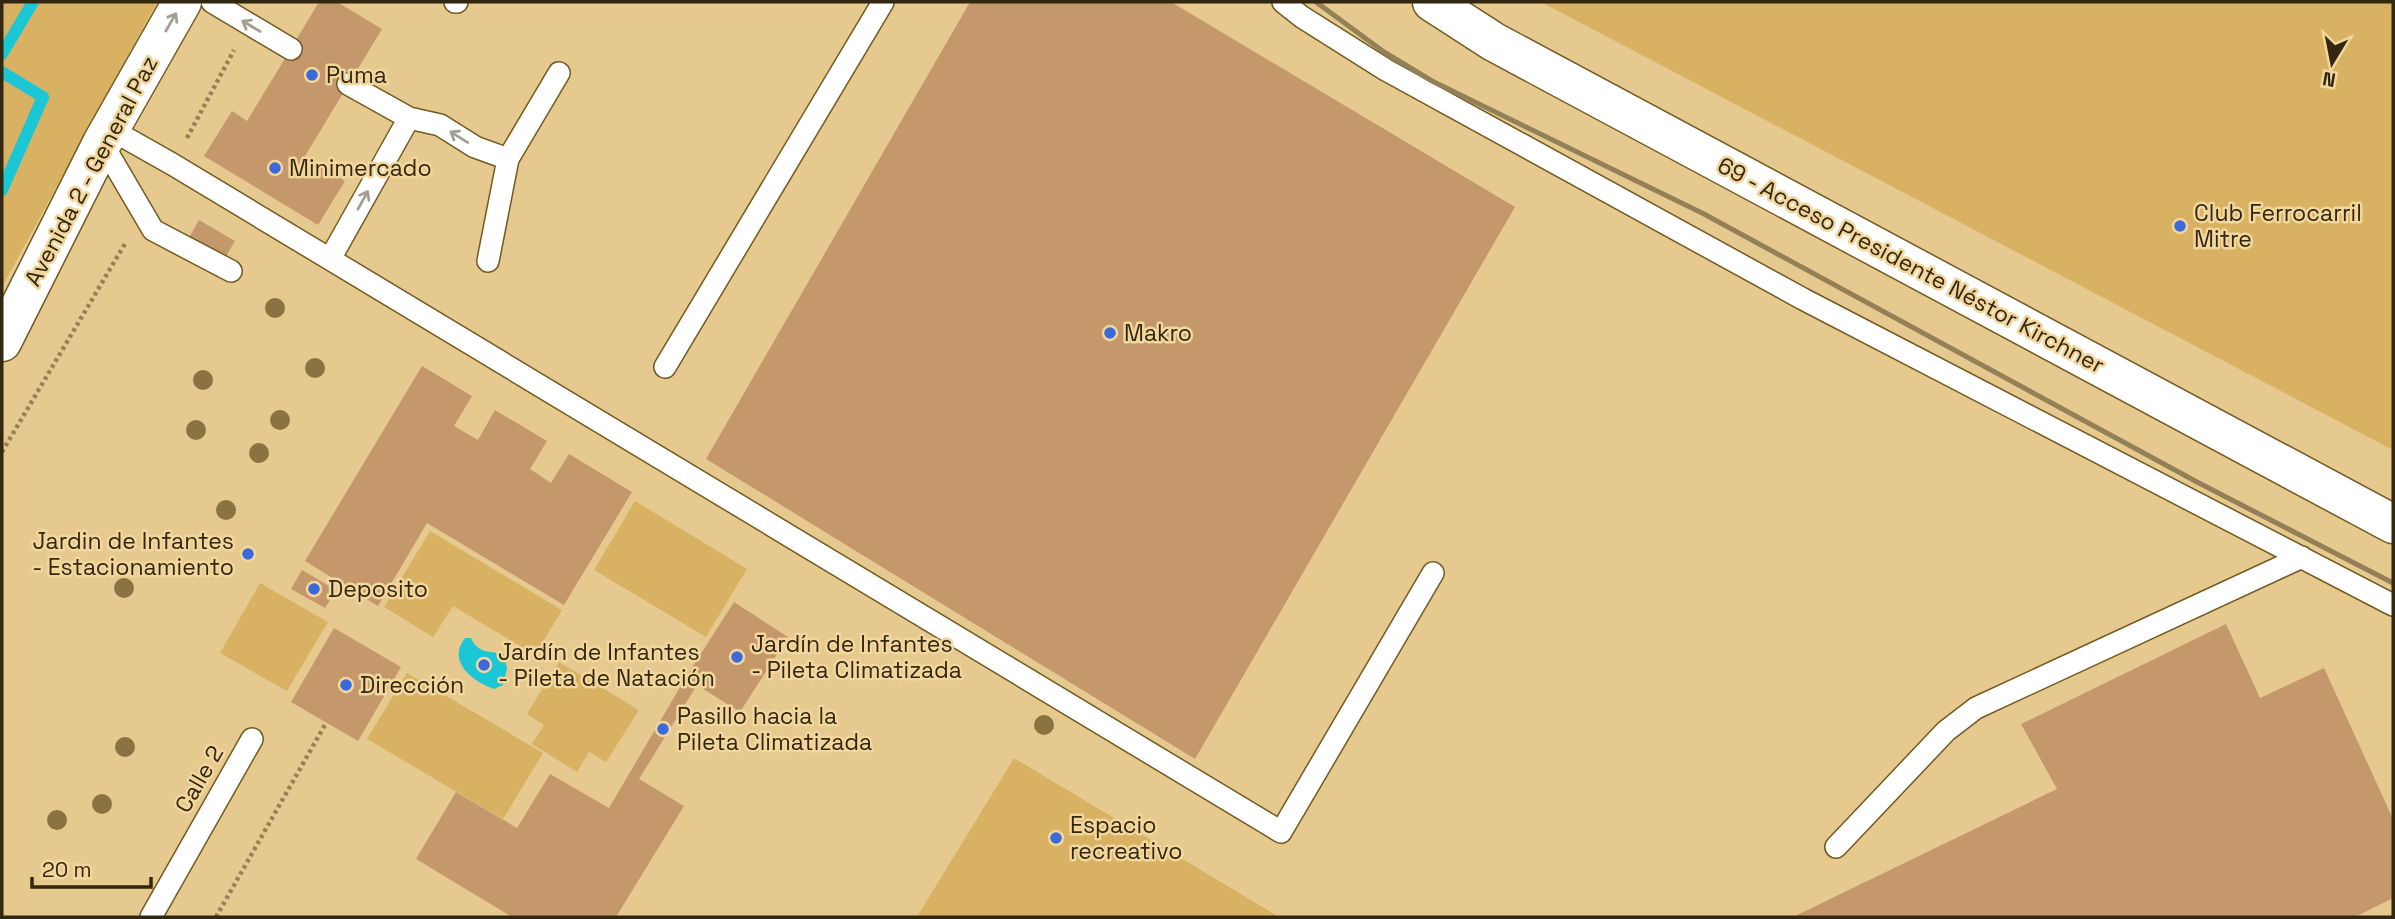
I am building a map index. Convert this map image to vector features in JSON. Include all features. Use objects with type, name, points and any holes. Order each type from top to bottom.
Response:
[{"type":"street","name":"Avenida 2 - General Paz","points":[[2,342],[106,136],[182,2]]},
{"type":"street","name":"69 - Acceso Presidente Néstor Kirchner","points":[[1432,2],[1494,42],[2393,524]]},
{"type":"lane","points":[[212,2],[291,49]]},
{"type":"lane","points":[[665,367],[883,2]]},
{"type":"lane","points":[[1283,2],[1301,17],[1385,70],[1803,299],[2393,605]]},
{"type":"lane","points":[[488,261],[508,159],[559,73]]},
{"type":"lane","points":[[348,84],[409,118],[440,125],[475,147],[508,159]]},
{"type":"lane","points":[[330,259],[409,118]]},
{"type":"lane","points":[[106,136],[330,259],[1281,832],[1433,573]]},
{"type":"lane","points":[[106,136],[153,230],[231,271]]},
{"type":"lane","points":[[1836,847],[1946,731],[1976,708],[2302,557]]},
{"type":"lane","name":"Calle 2","points":[[151,917],[252,739]]},
{"type":"path","points":[[216,917],[326,723]]},
{"type":"shaded area","points":[[2,2],[157,2],[2,287]]},
{"type":"shaded area","name":"Club Ferrocarril Mitre","points":[[1541,2],[2393,2],[2393,450]]},
{"type":"shaded area","points":[[635,501],[747,569],[706,637],[594,570]]},
{"type":"shaded area","points":[[430,531],[562,610],[535,655],[453,606],[433,637],[384,607]]},
{"type":"shaded area","points":[[260,583],[328,622],[287,691],[220,653]]},
{"type":"shaded area","points":[[559,662],[639,710],[606,762],[589,752],[577,772],[532,744],[544,725],[527,714]]},
{"type":"shaded area","points":[[407,673],[543,753],[503,819],[367,739]]},
{"type":"shaded area","name":"Espacio recreativo","points":[[1014,758],[1279,917],[917,917]]},
{"type":"water","name":"Jardín de Infantes - Pileta de Natación","points":[[465,638],[471,638],[481,649],[504,654],[507,669],[503,685],[494,689],[465,670],[459,655]]},
{"type":"building","points":[[319,2],[337,2],[382,29],[305,156],[345,181],[318,225],[204,156],[232,111],[247,121]]},
{"type":"building","name":"Makro","points":[[970,2],[1171,2],[1515,207],[1195,759],[706,459]]},
{"type":"building","points":[[199,220],[235,241],[219,268],[183,248]]},
{"type":"building","points":[[422,366],[472,396],[454,426],[478,440],[495,410],[547,441],[530,469],[551,483],[569,454],[632,492],[564,605],[427,523],[378,606],[305,561]]},
{"type":"building","name":"Deposito","points":[[302,570],[336,590],[325,608],[291,589]]},
{"type":"building","points":[[734,602],[788,637],[740,712],[697,685],[639,779],[684,806],[616,917],[512,917],[416,859],[456,792],[517,828],[550,774],[609,808],[686,677]]},
{"type":"building","points":[[2226,624],[2260,698],[2324,668],[2393,819],[2393,898],[2355,917],[1793,917],[2057,789],[2021,724]]},
{"type":"building","name":"Dirección","points":[[334,628],[401,667],[358,741],[291,702]]},
{"type":"waterway","points":[[2,54],[33,2]]},
{"type":"waterway","points":[[2,72],[43,97],[2,190]]},
{"type":"railway","points":[[1316,2],[1384,52],[1432,81],[1704,214],[2197,482],[2393,583]]},
{"type":"place","name":"Puma","points":[[312,75]]},
{"type":"place","name":"Minimercado","points":[[275,168]]},
{"type":"place","name":"Club Ferrocarril Mitre","points":[[2180,226]]},
{"type":"place","name":"Makro","points":[[1110,333]]},
{"type":"place","name":"Jardin de Infantes - Estacionamiento","points":[[248,554]]},
{"type":"place","name":"Deposito","points":[[314,589]]},
{"type":"place","name":"Jardín de Infantes - Pileta Climatizada","points":[[737,657]]},
{"type":"place","name":"Jardín de Infantes - Pileta de Natación","points":[[484,665]]},
{"type":"place","name":"Dirección","points":[[346,685]]},
{"type":"place","name":"Pasillo hacia la Pileta Climatizada","points":[[663,729]]},
{"type":"place","name":"Espacio recreativo","points":[[1056,838]]}]
